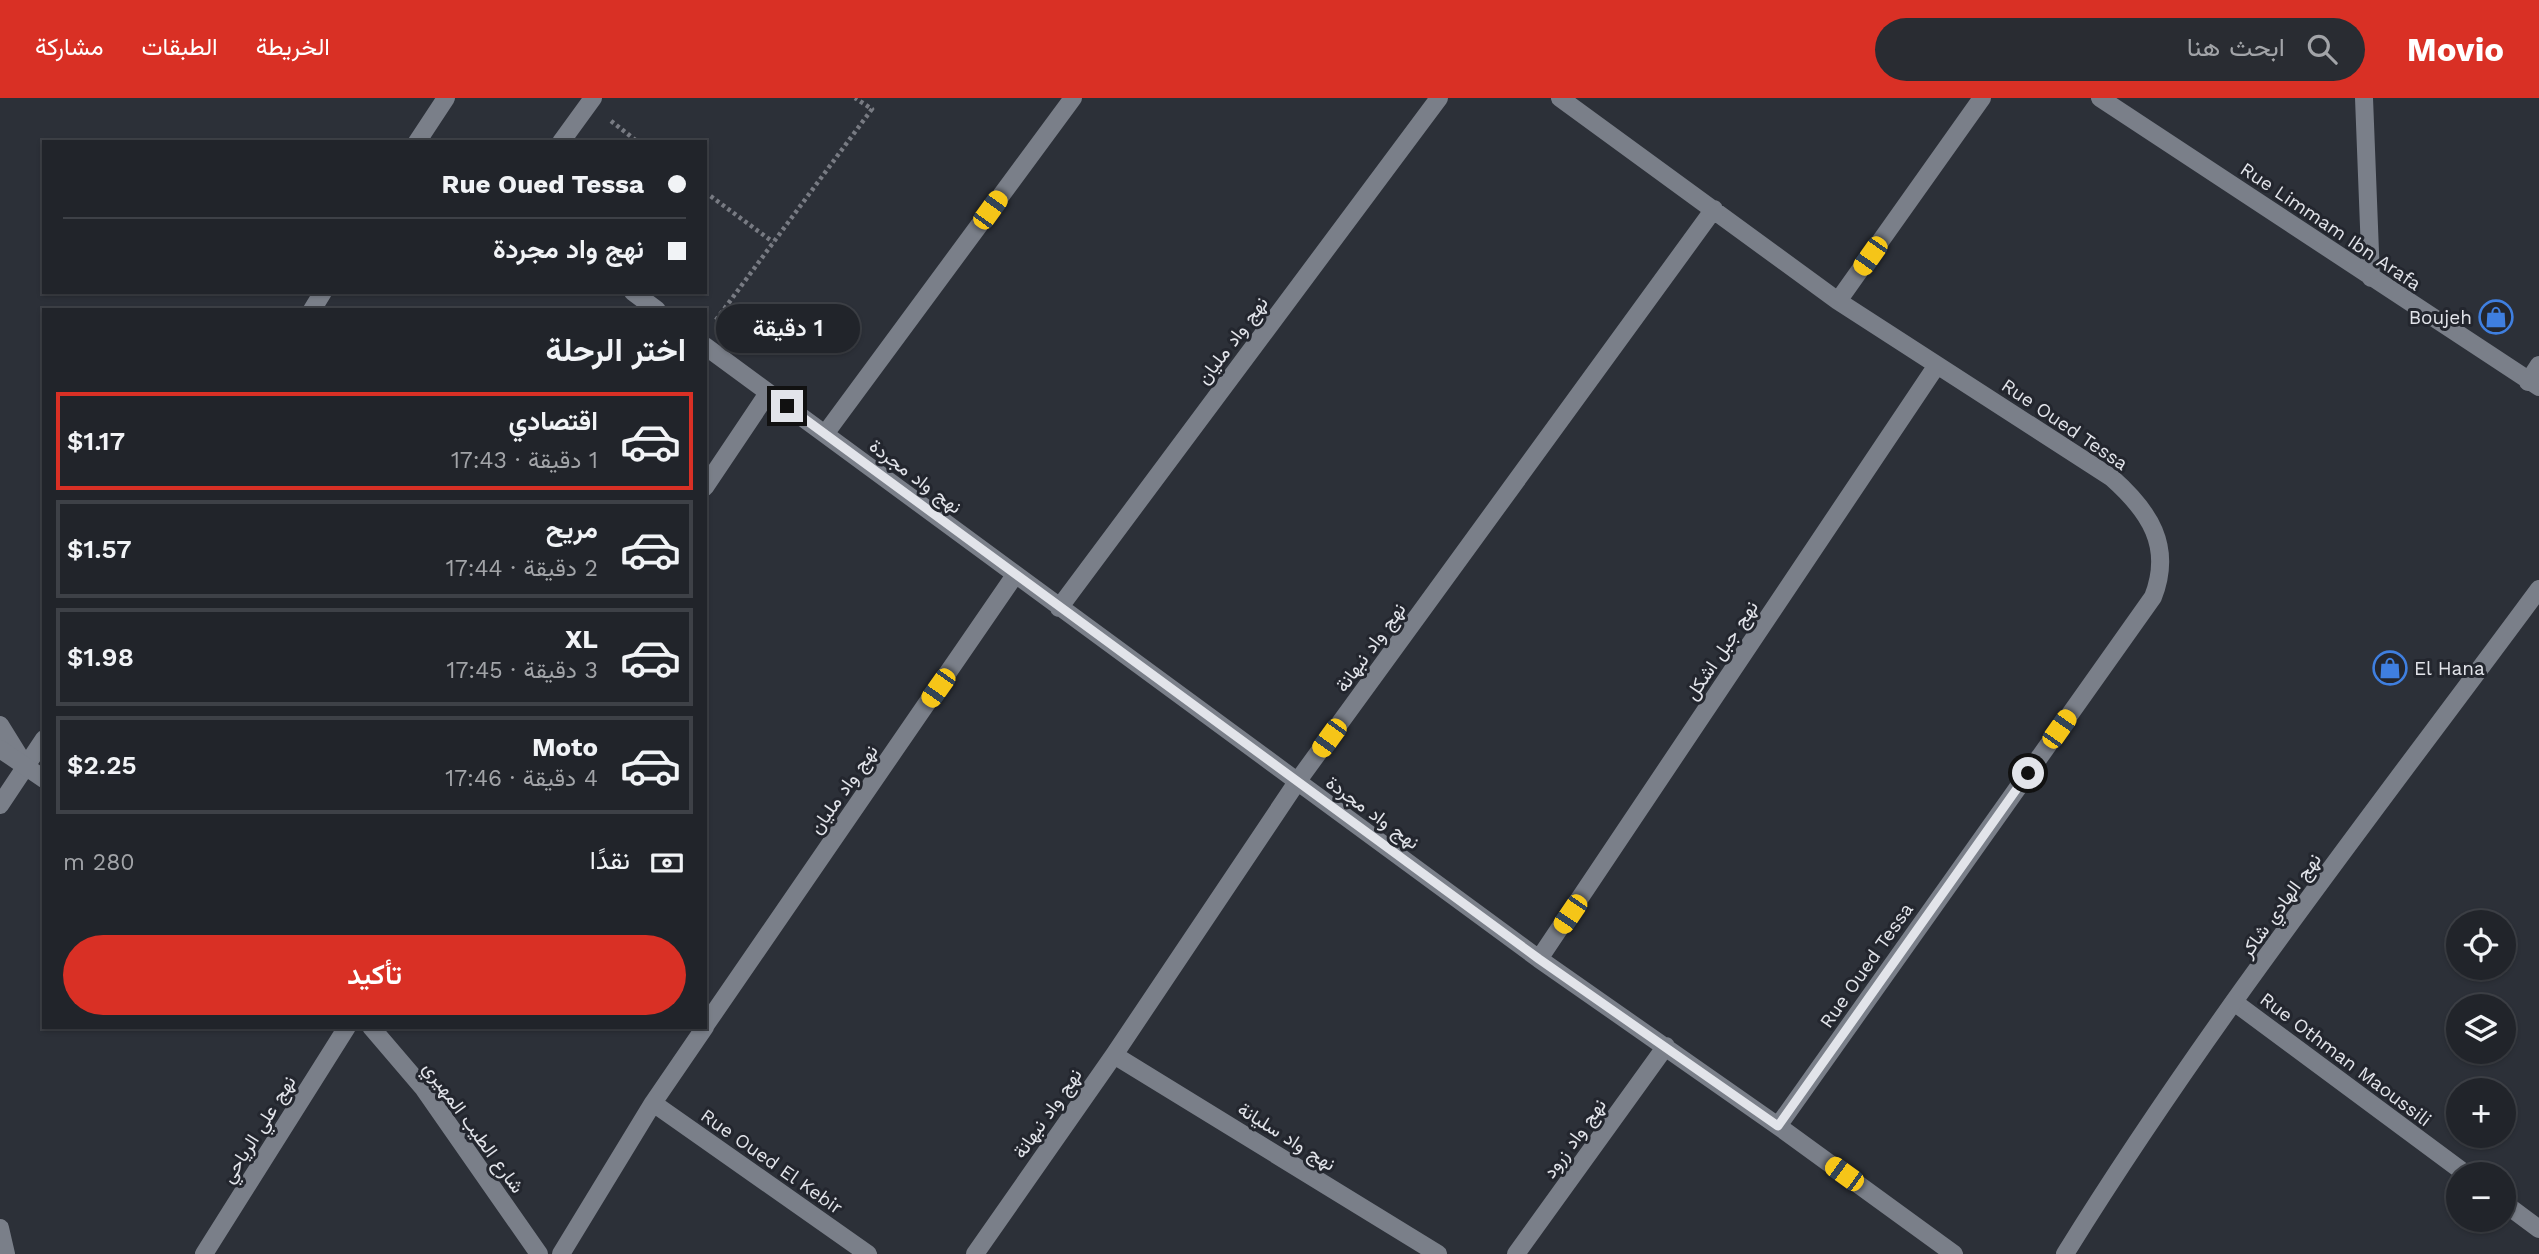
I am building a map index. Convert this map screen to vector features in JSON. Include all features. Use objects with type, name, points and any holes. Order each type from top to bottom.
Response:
[{"type":"street","points":[[422,140],[446,98]]},
{"type":"street","points":[[562,140],[593,98]]},
{"type":"street","points":[[825,434],[1073,98]]},
{"type":"street","name":"نهج واد مليان","points":[[1059,608],[1439,98]]},
{"type":"street","name":"Rue Oued Tessa","points":[[1560,98],[1838,300],[2112,478],[2141,506],[2149,519],[2159,548],[2161,566],[2153,597],[1778,1126]]},
{"type":"street","points":[[1838,300],[1982,98]]},
{"type":"street","name":"Rue Limmam Ibn Arafa","points":[[2100,98],[2534,384]]},
{"type":"street","points":[[2364,98],[2371,278]]},
{"type":"street","name":"نهج واد نبهانة","points":[[975,1254],[1114,1055],[1297,782],[1714,209]]},
{"type":"street","points":[[636,294],[654,308]]},
{"type":"street","name":"نهج واد مجردة","points":[[707,347],[1539,959],[1666,1046],[1954,1254]]},
{"type":"street","name":"نهج جبل اشكل","points":[[1539,959],[1937,365]]},
{"type":"street","points":[[2534,384],[2539,365]]},
{"type":"street","points":[[707,484],[768,393]]},
{"type":"street","name":"نهج واد مليان","points":[[707,1024],[1015,575]]},
{"type":"street","name":"نهج الهادي شاكر","points":[[2065,1254],[2113,1177],[2234,1002],[2539,589]]},
{"type":"street","points":[[0,725],[26,767]]},
{"type":"street","points":[[0,805],[42,742]]},
{"type":"street","points":[[0,749],[42,778]]},
{"type":"street","name":"Rue Othman Maoussili","points":[[2234,1002],[2450,1162]]},
{"type":"street","name":"نهج علي الرياحي","points":[[204,1254],[347,1029]]},
{"type":"street","name":"شارع الطيب المهيري","points":[[373,1029],[424,1089],[539,1254]]},
{"type":"street","name":"نهج واد مليان","points":[[561,1254],[653,1103],[704,1029]]},
{"type":"street","name":"نهج واد زرود","points":[[1516,1254],[1666,1046]]},
{"type":"street","name":"نهج واد سليانة","points":[[1114,1055],[1438,1254]]},
{"type":"street","name":"Rue Oued El Kebir","points":[[653,1103],[868,1254]]},
{"type":"street","points":[[2516,1212],[2539,1229]]},
{"type":"street","points":[[0,1228],[6,1254]]},
{"type":"path","points":[[713,324],[872,109],[855,98]]},
{"type":"path","points":[[707,193],[774,242]]},
{"type":"place","name":"Boujeh","points":[[2496,317]]},
{"type":"place","name":"El Hana","points":[[2390,668]]},
{"type":"route","points":[[787,406],[1539,959],[1778,1126],[2028,773]]}]
